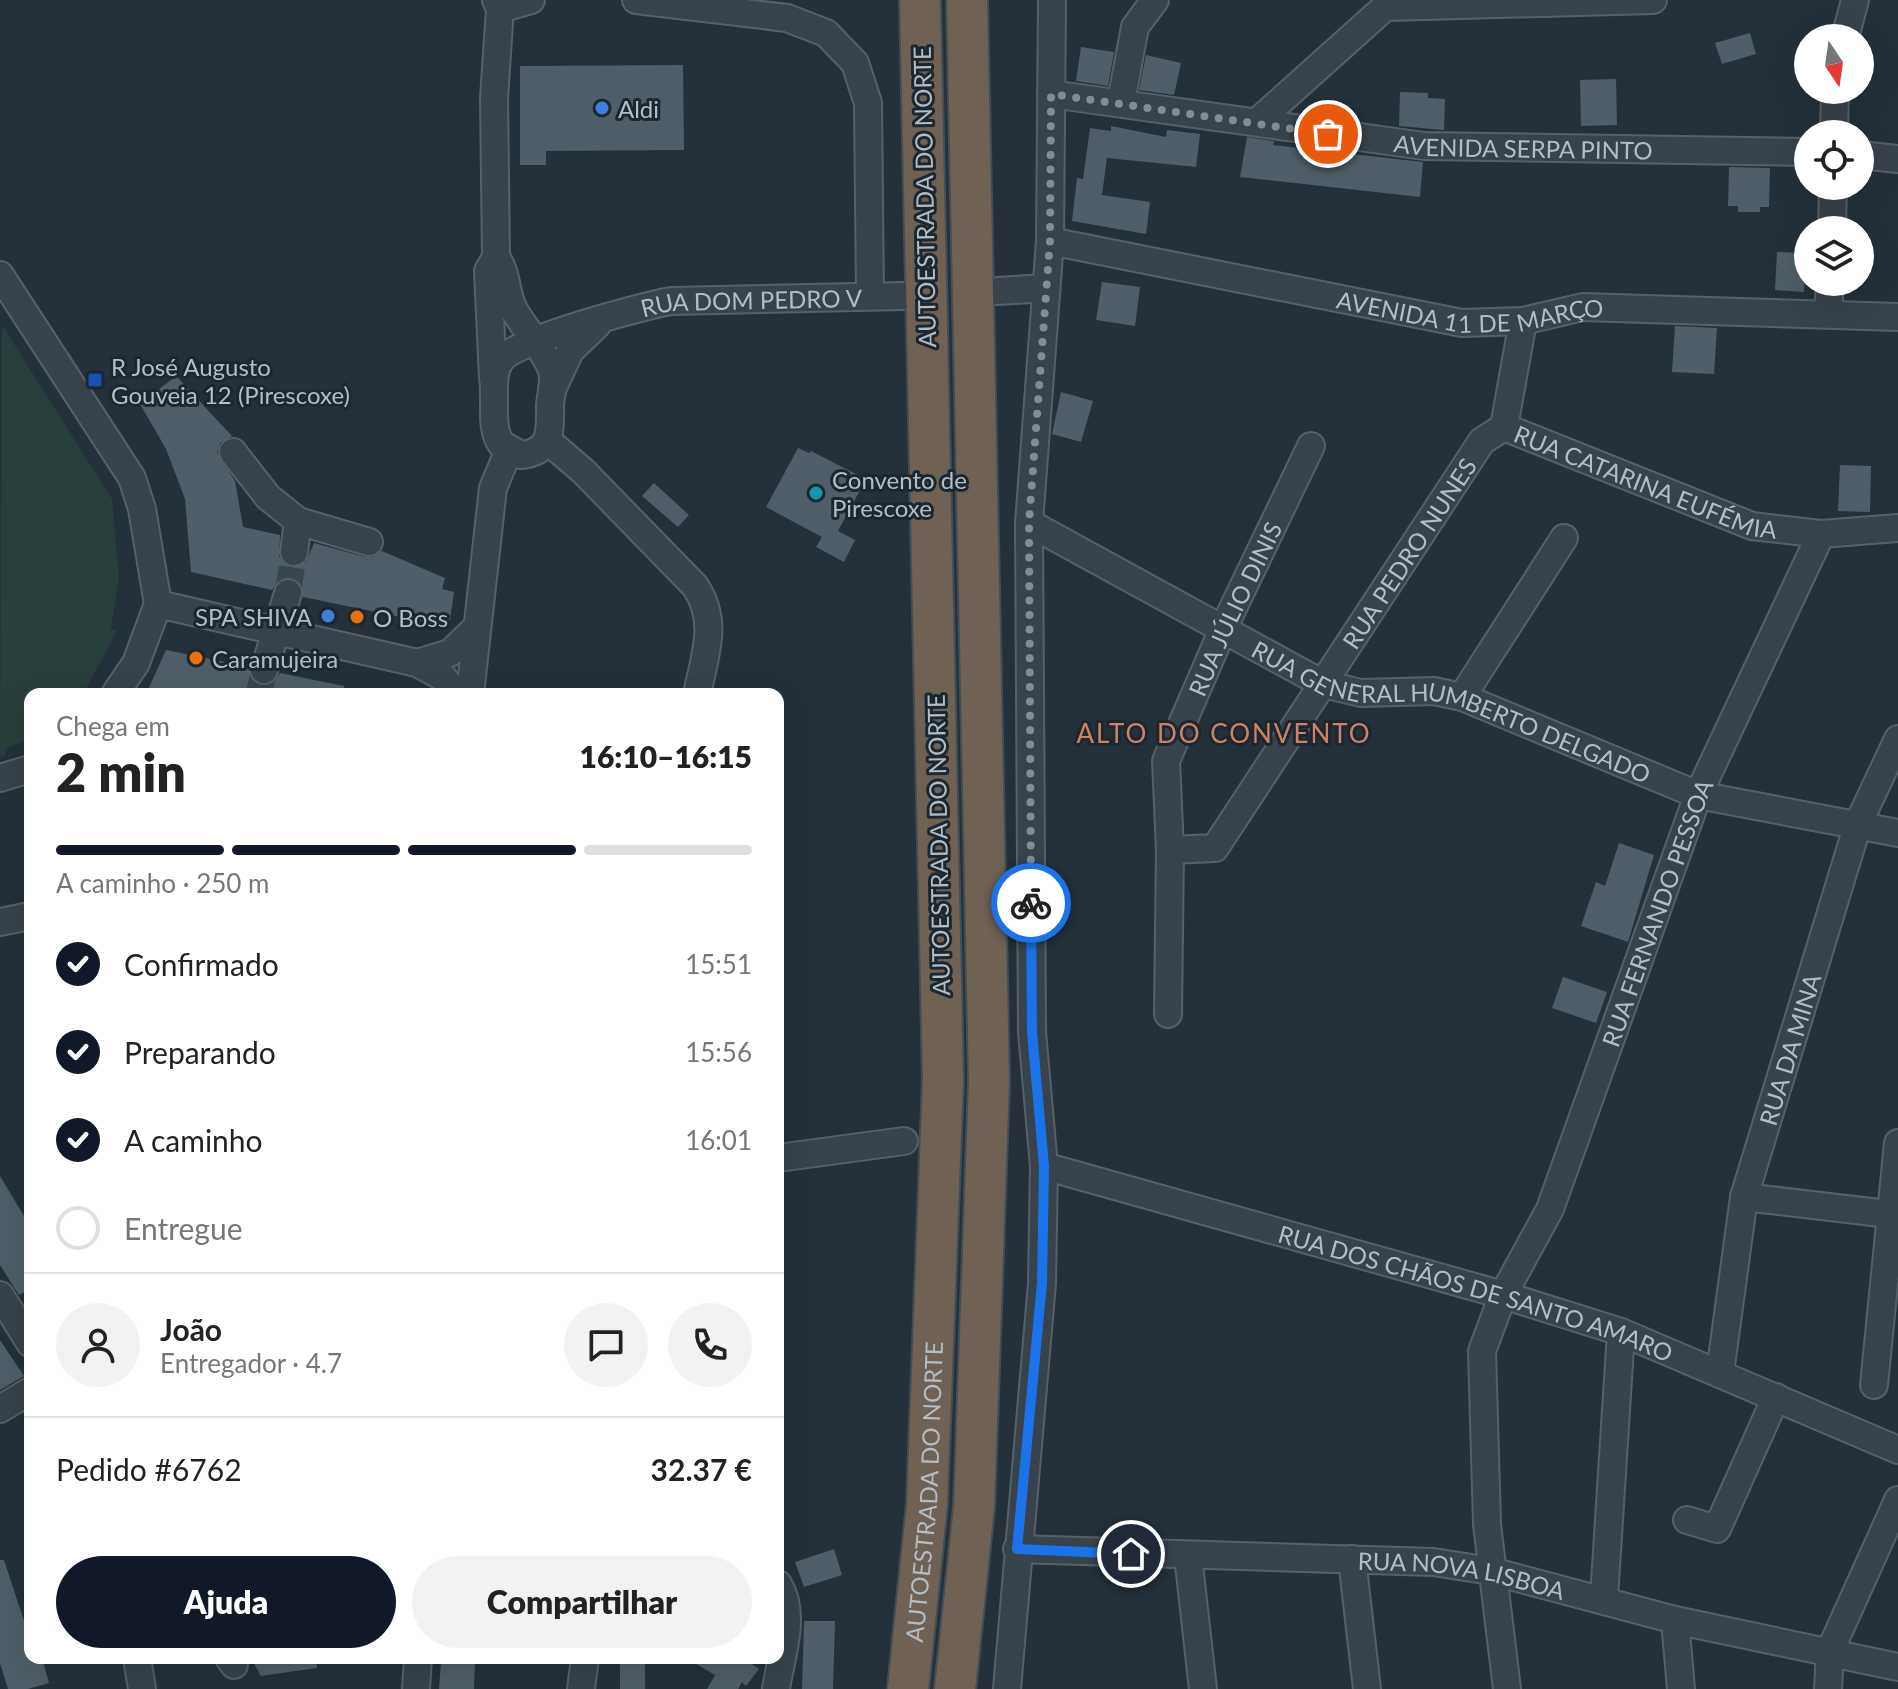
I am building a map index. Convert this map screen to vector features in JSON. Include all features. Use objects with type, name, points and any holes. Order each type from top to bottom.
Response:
[{"type":"highway","name":"AUTOESTRADA DO NORTE","points":[[908,1689],[927,1504],[943,1079],[920,0]]},
{"type":"highway","name":"AUTOESTRADA DO NORTE","points":[[955,1689],[974,1507],[989,1081],[967,0]]},
{"type":"street","points":[[531,0],[498,4],[494,98],[496,257],[488,271],[489,351],[494,385],[495,433],[509,450],[526,454],[548,441],[583,471],[695,586],[707,602],[709,637],[698,688]]},
{"type":"street","points":[[636,0],[786,9],[826,33],[855,63],[868,103],[870,296]]},
{"type":"street","points":[[1007,1689],[1042,1283],[1044,1166],[1032,1032],[1029,523],[1050,241],[1052,0]]},
{"type":"street","points":[[1121,102],[1135,27],[1155,0]]},
{"type":"street","points":[[1257,122],[1390,3],[1653,0]]},
{"type":"street","points":[[1849,24],[1855,0]]},
{"type":"street","name":"AVENIDA SERPA PINTO","points":[[1051,94],[1424,146],[1794,152]]},
{"type":"street","points":[[1874,156],[1898,159]]},
{"type":"street","name":"AVENIDA 11 DE MARÇO","points":[[1050,241],[1462,323],[1523,321],[1583,307],[1898,317]]},
{"type":"street","name":"RUA DOM PEDRO V","points":[[496,257],[504,269],[513,307],[531,349],[554,375],[552,427],[548,441]]},
{"type":"street","points":[[0,275],[98,421],[132,478],[142,509],[158,604],[136,663],[119,688]]},
{"type":"street","points":[[998,291],[1046,288]]},
{"type":"street","name":"RUA DOM PEDRO V","points":[[531,349],[635,308],[671,301],[903,296]]},
{"type":"street","points":[[1828,313],[1829,296]]},
{"type":"street","name":"RUA DOM PEDRO V","points":[[551,392],[570,351],[602,320]]},
{"type":"street","name":"RUA CATARINA EUFÉMIA","points":[[1523,321],[1504,427],[1752,526],[1821,534],[1898,528]]},
{"type":"street","points":[[494,385],[500,360],[531,349]]},
{"type":"street","name":"RUA PEDRO NUNES","points":[[1170,850],[1215,848],[1482,441],[1504,427]]},
{"type":"street","name":"RUA JÚLIO DINIS","points":[[1168,1014],[1170,850],[1166,761],[1223,629],[1311,446]]},
{"type":"street","points":[[471,688],[493,488],[509,450]]},
{"type":"street","points":[[233,452],[268,497],[298,521],[369,542]]},
{"type":"street","points":[[294,552],[298,521]]},
{"type":"street","name":"RUA GENERAL HUMBERTO DELGADO","points":[[1029,523],[1323,684],[1361,693],[1434,691],[1462,697],[1698,795],[1898,833]]},
{"type":"street","name":"RUA FERNANDO PESSOA","points":[[1507,1689],[1491,1571],[1482,1351],[1503,1295],[1550,1209],[1698,795],[1821,534]]},
{"type":"street","points":[[1462,697],[1564,538]]},
{"type":"street","points":[[272,656],[288,593]]},
{"type":"street","points":[[158,604],[272,656],[417,663],[450,653],[477,627]]},
{"type":"street","points":[[417,663],[443,677],[451,688]]},
{"type":"street","name":"RUA DA MINA","points":[[1720,1373],[1744,1197],[1858,824],[1898,739]]},
{"type":"street","points":[[0,778],[24,771]]},
{"type":"street","points":[[784,1157],[904,1141]]},
{"type":"street","points":[[1874,1385],[1898,1143]]},
{"type":"street","name":"RUA DOS CHÃOS DE SANTO AMARO","points":[[1044,1166],[1503,1295],[1621,1332],[1898,1450]]},
{"type":"street","points":[[1744,1197],[1893,1214]]},
{"type":"street","points":[[0,1295],[24,1333]]},
{"type":"street","points":[[1604,1598],[1621,1332]]},
{"type":"street","points":[[0,1409],[24,1395]]},
{"type":"street","points":[[1687,1520],[1717,1529],[1776,1397]]},
{"type":"street","points":[[1828,1689],[1830,1651],[1898,1500]]},
{"type":"street","name":"RUA NOVA LISBOA","points":[[1017,1549],[1433,1562],[1491,1571],[1604,1598],[1675,1620],[1898,1667]]},
{"type":"street","points":[[1188,1556],[1203,1689]]},
{"type":"street","points":[[1352,1559],[1367,1689]]},
{"type":"street","points":[[784,1595],[788,1615],[784,1640]]},
{"type":"street","points":[[1675,1620],[1681,1689]]},
{"type":"street","points":[[138,1664],[142,1689]]},
{"type":"street","points":[[416,1689],[418,1664]]},
{"type":"street","points":[[581,1689],[584,1664]]},
{"type":"street","points":[[776,1689],[780,1664]]},
{"type":"green space","points":[[2,325],[112,499],[119,577],[111,629],[117,631],[87,687],[24,688],[24,741],[5,749],[5,756],[0,758]]},
{"type":"building","points":[[1750,33],[1756,54],[1722,64],[1715,43]]},
{"type":"building","points":[[1081,47],[1114,52],[1108,86],[1076,81]]},
{"type":"building","points":[[1146,55],[1181,63],[1174,95],[1139,90]]},
{"type":"building","name":"Aldi","points":[[683,65],[684,150],[546,151],[546,165],[520,165],[520,66]]},
{"type":"building","points":[[1616,79],[1617,125],[1581,126],[1580,80]]},
{"type":"building","points":[[1400,92],[1428,93],[1428,98],[1445,99],[1444,130],[1399,126]]},
{"type":"building","points":[[1111,126],[1166,137],[1167,130],[1200,134],[1196,167],[1107,158],[1102,195],[1150,202],[1146,234],[1072,221],[1077,178],[1083,179],[1090,128],[1111,131]]},
{"type":"building","points":[[1247,137],[1274,141],[1273,145],[1423,162],[1420,197],[1240,177]]},
{"type":"building","points":[[1729,167],[1770,168],[1769,207],[1760,207],[1760,212],[1738,212],[1738,206],[1728,206]]},
{"type":"building","points":[[1777,252],[1794,253],[1794,291],[1775,290]]},
{"type":"building","points":[[1102,282],[1140,287],[1135,326],[1096,320]]},
{"type":"building","points":[[1675,326],[1717,328],[1714,374],[1672,372]]},
{"type":"building","points":[[176,376],[232,436],[220,443],[217,453],[235,481],[243,527],[280,535],[279,557],[291,568],[306,562],[314,543],[365,557],[373,557],[382,551],[445,578],[442,589],[454,592],[449,627],[303,597],[300,583],[292,578],[278,581],[272,590],[191,572],[185,499],[166,449],[140,404]]},
{"type":"building","points":[[1061,392],[1093,401],[1081,442],[1052,434]]},
{"type":"building","name":"Convento de Pirescoxe","points":[[798,448],[811,451],[866,479],[838,531],[855,540],[844,562],[816,547],[822,537],[766,507]]},
{"type":"building","points":[[1840,465],[1871,466],[1870,512],[1838,511]]},
{"type":"building","points":[[654,483],[689,515],[678,527],[642,496]]},
{"type":"building","points":[[166,650],[249,667],[252,680],[260,685],[274,682],[280,673],[344,686],[344,688],[149,688]]},
{"type":"building","points":[[1619,843],[1654,855],[1628,942],[1581,926],[1596,882],[1605,886]]},
{"type":"building","points":[[1563,977],[1607,992],[1596,1023],[1552,1008]]},
{"type":"building","points":[[0,1176],[24,1216],[24,1292],[19,1295],[0,1265]]},
{"type":"building","points":[[0,1340],[24,1376],[0,1390]]},
{"type":"building","points":[[834,1549],[842,1575],[804,1587],[795,1562]]},
{"type":"building","points":[[0,1560],[4,1560],[24,1621],[24,1664],[44,1664],[49,1683],[28,1689],[8,1689],[0,1663]]},
{"type":"building","points":[[804,1621],[835,1621],[833,1689],[802,1689]]},
{"type":"building","points":[[254,1664],[317,1664],[317,1668],[261,1676]]},
{"type":"building","points":[[441,1664],[475,1664],[474,1689],[439,1689]]},
{"type":"building","points":[[620,1664],[645,1664],[645,1689],[620,1689]]},
{"type":"building","points":[[696,1664],[752,1664],[759,1669],[746,1686],[742,1682],[738,1689],[707,1689],[715,1675]]},
{"type":"tunnel","points":[[288,593],[294,552]]},
{"type":"tunnel","points":[[260,688],[264,670]]},
{"type":"way so far","points":[[1031,903],[1029,523],[1050,241],[1051,94],[1328,134]]},
{"type":"place","name":"Aldi","points":[[602,108]]},
{"type":"place","name":"R José Augusto Gouveia 12 (Pirescoxe)","points":[[95,380]]},
{"type":"place","name":"Convento de Pirescoxe","points":[[816,493]]},
{"type":"place","name":"SPA SHIVA","points":[[328,616]]},
{"type":"place","name":"O Boss","points":[[357,617]]},
{"type":"place","name":"Caramujeira","points":[[196,658]]},
{"type":"district","name":"ALTO DO CONVENTO","points":[[1224,733]]},
{"type":"route","points":[[1031,903],[1032,1032],[1044,1166],[1042,1283],[1017,1549],[1131,1554]]}]
